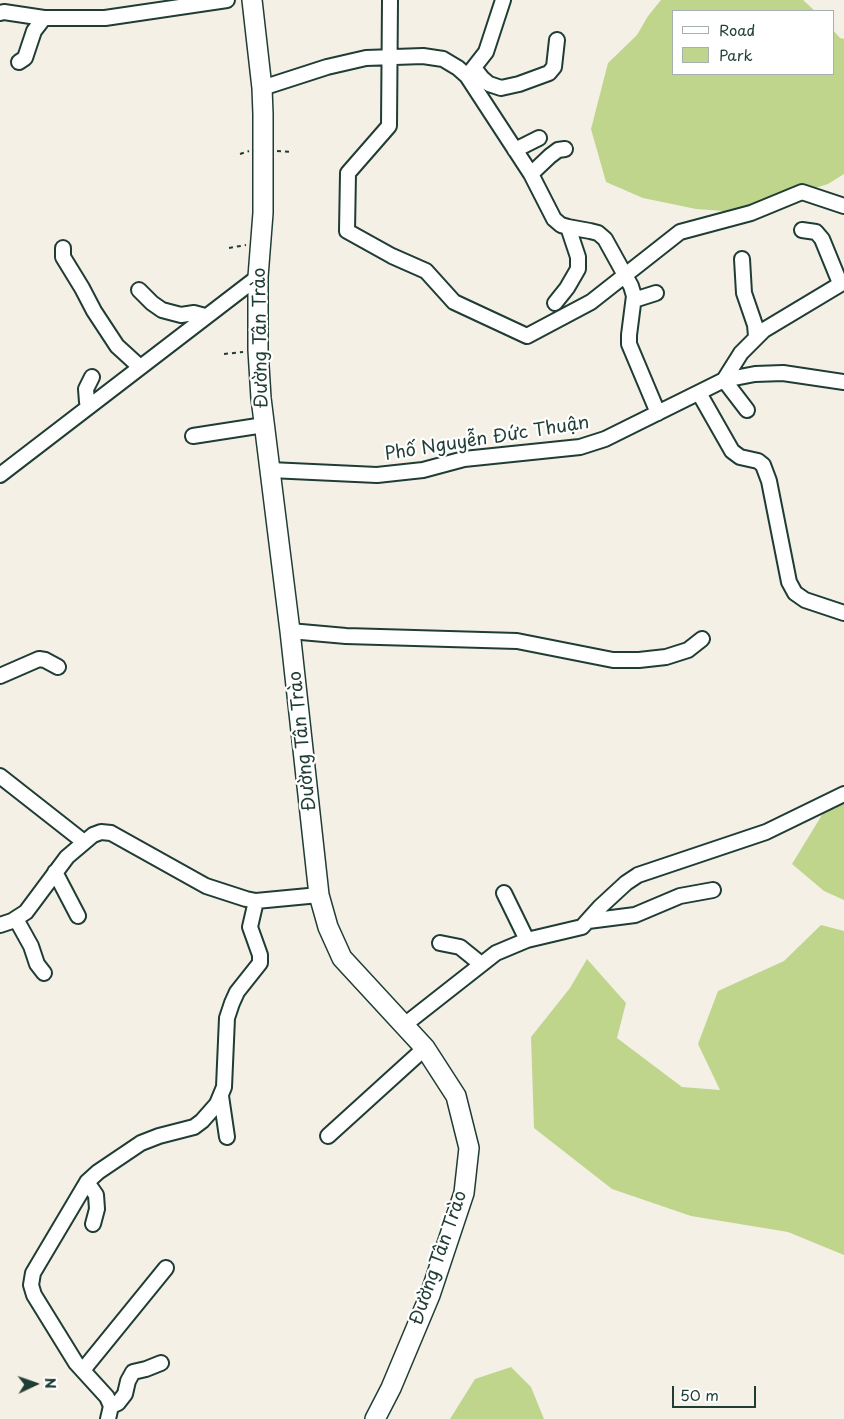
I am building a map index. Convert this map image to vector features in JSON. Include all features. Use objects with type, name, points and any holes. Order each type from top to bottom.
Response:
[{"type":"highway","name":"Đường Tân Trào","points":[[252,0],[262,88],[263,213],[258,277],[258,350],[264,425],[290,631],[319,895],[328,927],[342,958],[425,1048],[456,1096],[468,1148],[464,1193],[430,1295],[375,1419]]},
{"type":"street","points":[[0,13],[44,18],[119,17],[227,0]]},
{"type":"street","points":[[390,0],[389,126],[348,173],[347,231],[392,256],[426,271],[454,302],[527,336],[591,302],[680,232],[751,213],[802,192],[844,206]]},
{"type":"street","points":[[471,72],[486,52],[503,0]]},
{"type":"street","points":[[19,62],[25,58],[34,31],[44,18]]},
{"type":"street","points":[[262,88],[348,61],[423,56],[443,59],[501,88],[519,84],[549,73],[554,66],[558,40]]},
{"type":"street","points":[[471,72],[515,150],[531,174],[554,219],[568,227],[590,231],[605,239],[625,275],[631,286],[634,300],[629,344],[658,414]]},
{"type":"street","points":[[515,150],[539,138]]},
{"type":"street","points":[[531,174],[558,150],[565,149]]},
{"type":"street","points":[[555,303],[571,283],[578,269],[578,257],[568,227]]},
{"type":"street","points":[[747,410],[724,380],[740,353],[756,336],[842,283],[822,239],[816,232],[802,230]]},
{"type":"street","points":[[63,248],[63,257],[94,311],[117,346],[140,367]]},
{"type":"street","points":[[742,259],[744,294],[755,325],[756,336]]},
{"type":"street","points":[[0,475],[258,277]]},
{"type":"street","points":[[139,290],[162,310],[182,315],[194,313],[205,316]]},
{"type":"street","points":[[634,300],[656,293]]},
{"type":"street","name":"Phố Nguyễn Đức Thuận","points":[[270,470],[377,474],[423,470],[464,459],[580,447],[605,439],[724,380],[754,374],[783,373],[844,382]]},
{"type":"street","points":[[90,406],[87,402],[86,389],[92,377]]},
{"type":"street","points":[[700,393],[732,451],[740,457],[758,461],[763,465],[769,481],[789,582],[795,593],[805,600],[844,613]]},
{"type":"street","points":[[193,436],[264,425]]},
{"type":"street","points":[[290,631],[346,636],[517,641],[577,651],[613,660],[666,657],[688,650],[702,639]]},
{"type":"street","points":[[0,676],[39,659],[58,667]]},
{"type":"street","points":[[0,776],[84,842]]},
{"type":"street","points":[[403,1026],[496,953],[527,940],[582,927],[600,907],[626,883],[638,875],[766,832],[844,794]]},
{"type":"street","points":[[0,926],[16,920],[26,912],[67,857],[92,835],[101,832],[111,833],[149,856],[206,886],[256,901],[319,895]]},
{"type":"street","points":[[56,872],[78,916]]},
{"type":"street","points":[[588,921],[635,915],[680,896],[713,890]]},
{"type":"street","points":[[504,893],[527,940]]},
{"type":"street","points":[[109,1413],[107,1397],[76,1363],[34,1295],[31,1285],[33,1273],[87,1182],[98,1172],[141,1143],[194,1127],[202,1121],[221,1096],[224,1087],[227,1018],[237,992],[260,963],[260,955],[250,927],[256,901]]},
{"type":"street","points":[[16,920],[32,946],[37,964],[44,973]]},
{"type":"street","points":[[440,944],[460,947],[481,964]]},
{"type":"street","points":[[328,1136],[425,1048]]},
{"type":"street","points":[[221,1096],[227,1137]]},
{"type":"street","points":[[87,1182],[96,1194],[97,1209],[93,1224]]},
{"type":"street","points":[[83,1370],[166,1268]]},
{"type":"street","points":[[109,1413],[125,1394],[128,1381],[133,1372],[146,1370],[160,1363]]},
{"type":"path","points":[[224,354],[258,350]]},
{"type":"green space","points":[[661,0],[803,0],[814,10],[672,10],[672,75],[834,75],[834,31],[840,38],[844,39],[844,174],[828,184],[802,192],[751,213],[696,209],[643,198],[606,182],[591,129],[608,63],[637,35],[648,16]]},
{"type":"green space","points":[[844,800],[844,900],[824,891],[792,864],[828,805]]},
{"type":"green space","points":[[821,925],[844,931],[844,1255],[788,1232],[691,1216],[612,1189],[534,1128],[531,1037],[570,988],[587,959],[626,1003],[617,1038],[682,1087],[720,1090],[698,1044],[718,991],[784,961]]},
{"type":"green space","points":[[511,1367],[531,1387],[544,1419],[450,1419],[475,1379]]}]
